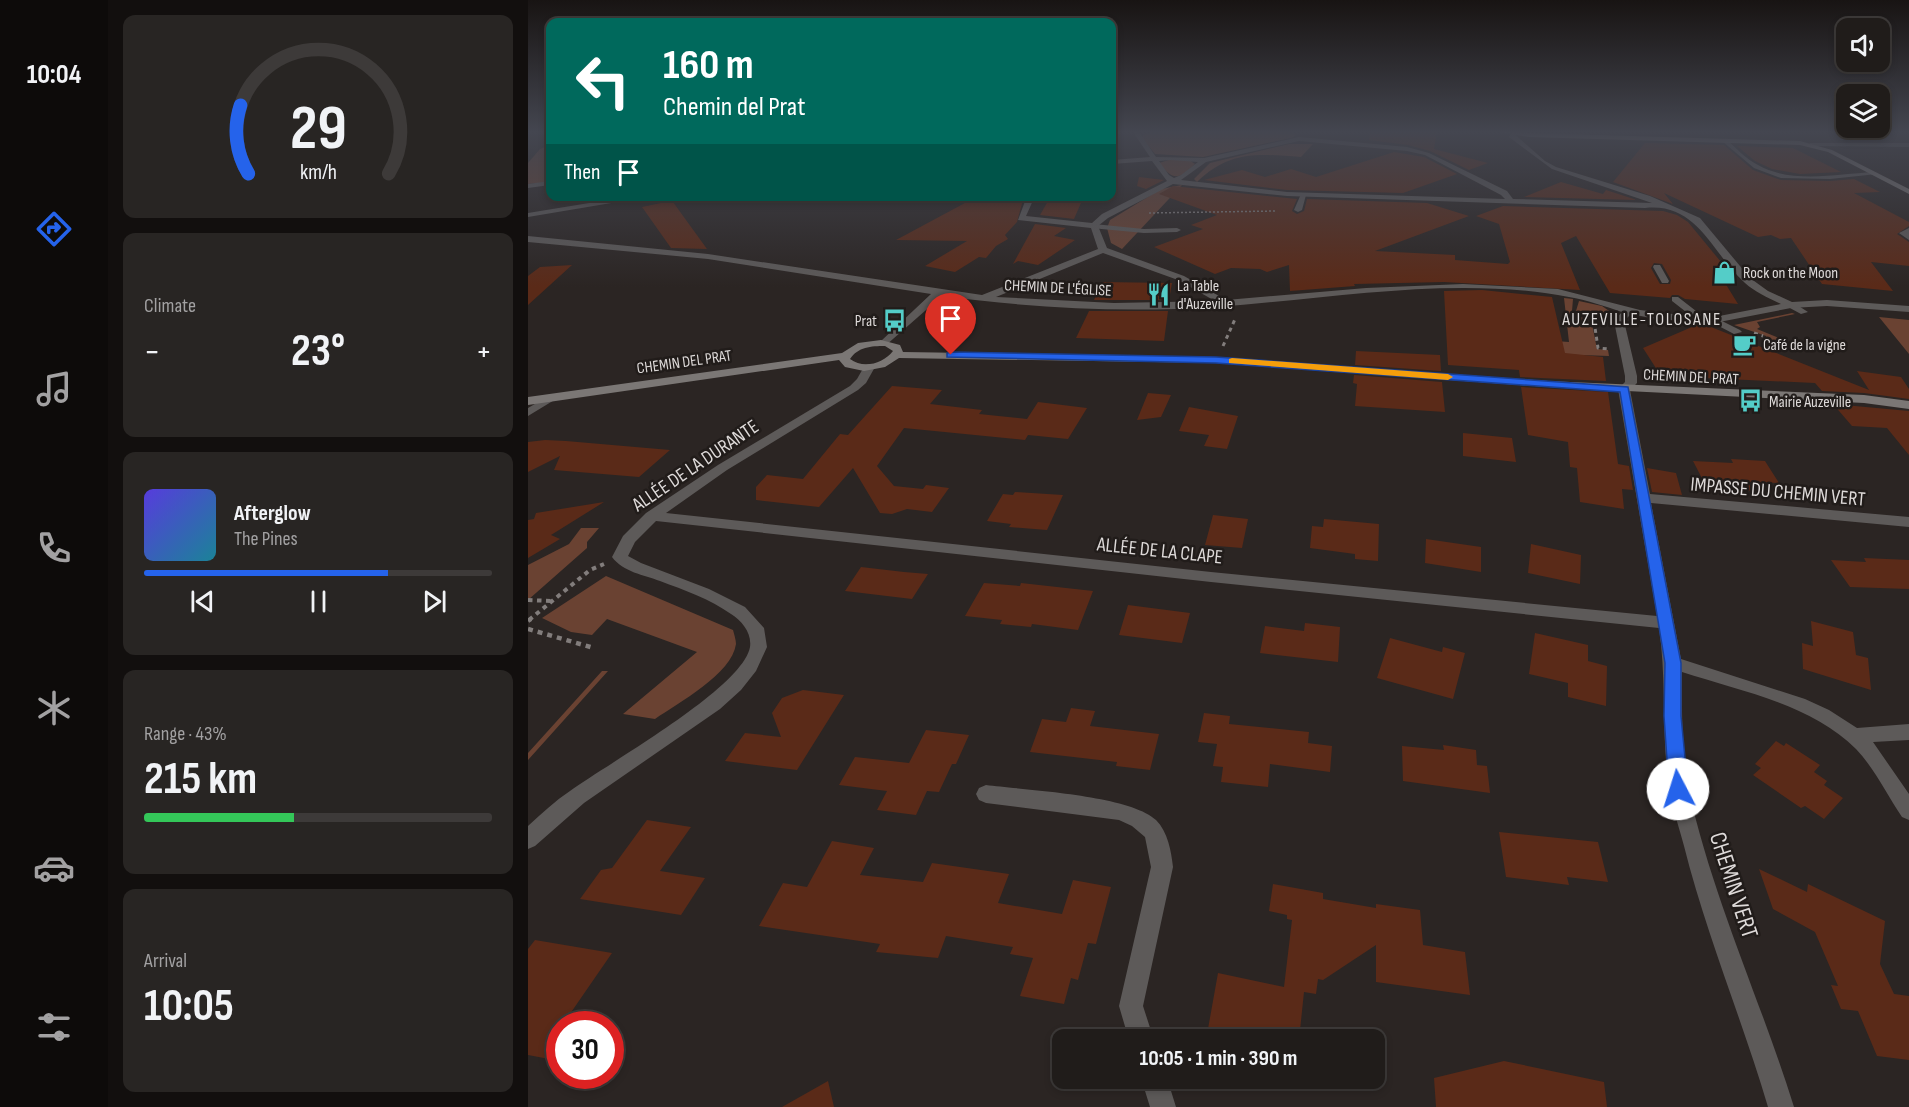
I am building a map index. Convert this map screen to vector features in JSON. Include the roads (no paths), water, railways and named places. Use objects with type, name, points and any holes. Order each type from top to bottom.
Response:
[{"type":"street","points":[[528,186],[545,184]]},
{"type":"street","points":[[1029,201],[1022,218],[1094,226],[1114,211],[1160,186],[1169,184]]},
{"type":"street","points":[[1191,184],[1303,195],[1645,206],[1663,204]]},
{"type":"street","points":[[1486,184],[1504,193],[1510,200]]},
{"type":"street","points":[[1601,184],[1663,204],[1697,220],[1747,280],[1765,293],[1791,305]]},
{"type":"street","points":[[1892,184],[1909,192]]},
{"type":"street","points":[[528,215],[618,201]]},
{"type":"street","points":[[1094,226],[1103,250]]},
{"type":"street","points":[[1909,230],[1903,233],[1909,237]]},
{"type":"street","name":"CHEMIN DE L'ÉGLISE","points":[[528,239],[640,248],[983,298],[1100,305],[1165,306],[1235,303],[1353,291],[1431,287],[1499,287],[1553,292],[1592,299],[1628,310],[1702,320],[1714,320],[1791,305],[1827,303],[1909,309]]},
{"type":"street","points":[[983,298],[1103,250],[1161,270],[1212,294],[1224,303]]},
{"type":"street","points":[[845,356],[846,363],[869,367],[883,364],[897,355],[896,347],[885,343],[930,299],[940,293]]},
{"type":"street","points":[[1624,389],[1631,383],[1632,376],[1619,321],[1628,310]]},
{"type":"street","name":"CHEMIN DEL PRAT","points":[[528,401],[845,356],[860,346],[885,343]]},
{"type":"street","name":"CHEMIN DEL PRAT","points":[[897,355],[1216,360],[1624,389],[1864,399],[1909,405]]},
{"type":"street","name":"ALLÉE DE LA DURANTE","points":[[528,839],[577,797],[721,698],[737,684],[751,665],[758,637],[753,622],[711,596],[632,566],[620,557],[624,543],[651,516],[749,451],[854,388],[862,381],[869,367]]},
{"type":"street","name":"CHEMIN VERT","points":[[1624,389],[1673,663],[1672,716],[1678,789],[1707,894],[1760,1038],[1781,1107]]},
{"type":"street","name":"IMPASSE DU CHEMIN VERT","points":[[1643,498],[1909,522]]},
{"type":"street","name":"ALLÉE DE LA CLAPE","points":[[651,516],[1211,577],[1664,622]]},
{"type":"street","points":[[1673,663],[1806,708],[1853,736],[1873,756],[1909,811]]},
{"type":"street","points":[[1853,736],[1909,732]]},
{"type":"street","points":[[986,794],[1120,811],[1138,817],[1153,830],[1160,847],[1162,867],[1131,1006],[1138,1029]]},
{"type":"street","points":[[1157,1089],[1163,1107]]},
{"type":"lane","points":[[1298,210],[1303,195]]},
{"type":"lane","points":[[1094,226],[1137,231],[1177,230]]},
{"type":"lane","points":[[1657,267],[1665,281]]},
{"type":"lane","points":[[1675,299],[1702,320]]},
{"type":"lane","points":[[1791,305],[1804,312]]},
{"type":"lane","points":[[1714,320],[1737,332]]},
{"type":"lane","points":[[528,412],[552,397]]},
{"type":"place","name":"Rock on the Moon","points":[[1725,272]]},
{"type":"place","name":"La Table d'Auzeville","points":[[1159,294]]},
{"type":"place","name":"Prat","points":[[895,320]]},
{"type":"place","name":"Café de la vigne","points":[[1745,344]]},
{"type":"place","name":"Mairie Auzeville","points":[[1751,401]]},
{"type":"district","name":"AUZEVILLE-TOLOSANE","points":[[1642,319]]}]
